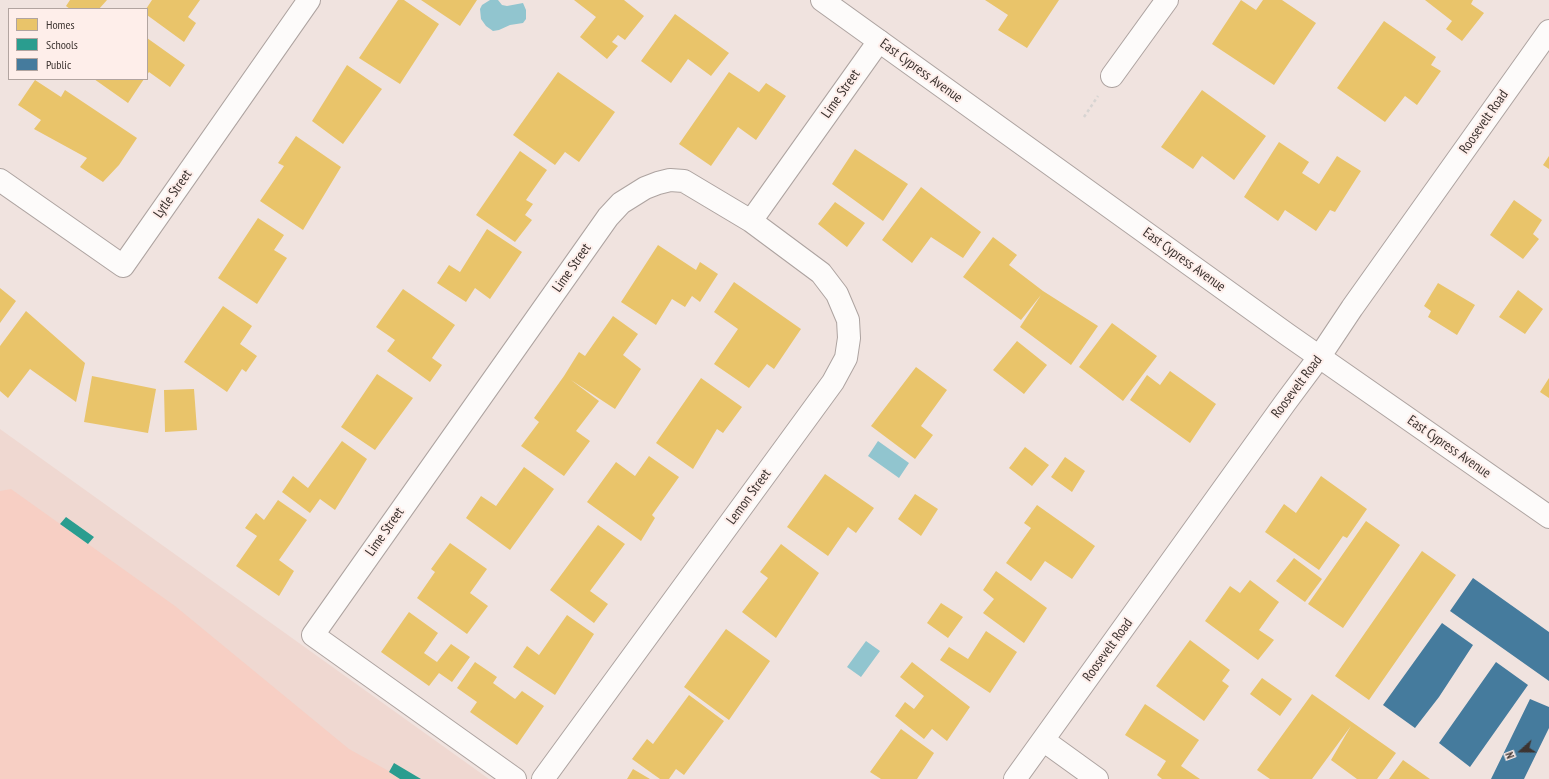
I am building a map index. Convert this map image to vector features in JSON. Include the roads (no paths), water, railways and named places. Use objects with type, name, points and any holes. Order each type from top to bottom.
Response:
[{"type":"street","name":"Lytle Street","points":[[0,180],[123,266],[310,0]]},
{"type":"street","name":"East Cypress Avenue","points":[[822,0],[1288,335],[1549,517]]},
{"type":"street","points":[[1112,76],[1168,0]]},
{"type":"street","name":"Roosevelt Road","points":[[1015,779],[1320,356],[1352,308],[1549,31]]},
{"type":"street","name":"Lime Street","points":[[515,779],[313,635],[608,217],[621,203],[645,188],[658,183],[670,180],[684,181],[751,221],[878,41]]},
{"type":"street","name":"Lemon Street","points":[[543,779],[828,389],[846,358],[849,338],[848,320],[837,294],[821,273],[751,221]]},
{"type":"street","points":[[1043,740],[1097,779]]},
{"type":"water","points":[[490,0],[498,0],[502,5],[507,6],[523,3],[526,10],[526,19],[523,23],[510,25],[493,31],[486,26],[481,19],[480,9],[482,5]]},
{"type":"water","points":[[878,441],[909,463],[899,478],[868,456]]},
{"type":"water","points":[[866,641],[880,651],[861,677],[847,667]]}]
